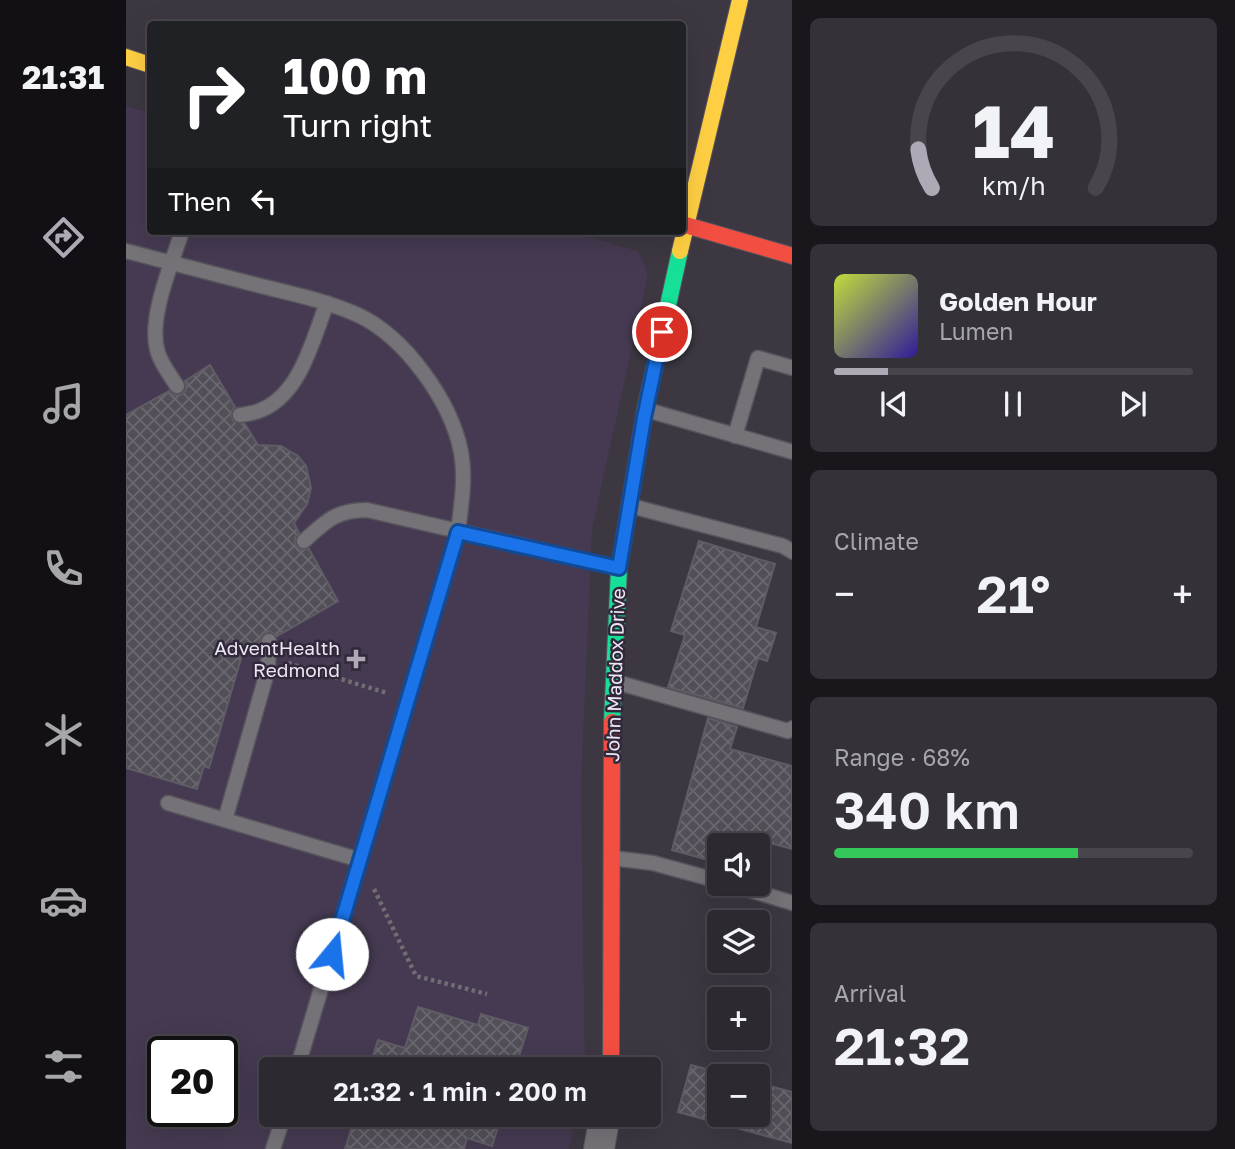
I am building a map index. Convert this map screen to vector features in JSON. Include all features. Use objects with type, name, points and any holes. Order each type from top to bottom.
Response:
[{"type":"street","name":"John Maddox Drive","points":[[686,221],[740,0]]},
{"type":"street","points":[[126,57],[147,64]]},
{"type":"street","points":[[686,225],[792,256]]},
{"type":"street","name":"John Maddox Drive","points":[[611,1057],[610,858],[619,568],[645,410],[683,235]]},
{"type":"street","points":[[598,1149],[603,1127]]},
{"type":"lane","points":[[177,386],[167,372],[158,351],[155,331],[158,312],[182,235]]},
{"type":"lane","points":[[126,251],[327,303],[360,316],[408,354],[441,402],[456,434],[461,455],[463,488],[458,532],[302,1057]]},
{"type":"lane","points":[[240,415],[259,412],[285,393],[303,363],[327,303]]},
{"type":"lane","points":[[735,436],[758,358],[792,368]]},
{"type":"lane","points":[[645,410],[792,452]]},
{"type":"lane","points":[[629,506],[783,546],[792,552]]},
{"type":"lane","points":[[304,541],[327,520],[350,510],[376,512],[619,568]]},
{"type":"lane","points":[[225,820],[268,669],[269,640]]},
{"type":"lane","points":[[614,682],[788,731],[792,728]]},
{"type":"lane","points":[[169,803],[360,860]]},
{"type":"lane","points":[[610,858],[653,863],[707,878]]},
{"type":"lane","points":[[769,896],[792,903]]},
{"type":"lane","points":[[273,1149],[280,1127]]},
{"type":"path","points":[[268,657],[408,699]]},
{"type":"path","points":[[360,860],[416,976],[487,994]]},
{"type":"shaded area","name":"AdventHealth Redmond","points":[[126,106],[147,112],[147,235],[581,235],[638,251],[648,274],[592,529],[581,789],[585,1057],[259,1057],[259,1127],[574,1127],[569,1149],[126,1149]]},
{"type":"building","points":[[210,365],[235,407],[231,412],[233,421],[245,424],[258,445],[281,446],[298,456],[306,466],[311,488],[307,504],[294,523],[299,533],[295,537],[295,544],[300,550],[309,549],[338,601],[277,636],[270,631],[264,633],[259,646],[242,655],[209,768],[204,766],[197,789],[126,768],[126,415],[169,391],[173,395],[182,394],[186,390],[185,381]]},
{"type":"building","points":[[699,541],[775,564],[756,627],[776,633],[767,661],[758,658],[743,708],[668,687],[685,635],[671,631]]},
{"type":"building","points":[[708,718],[737,727],[730,749],[792,766],[792,849],[770,843],[770,833],[707,833],[707,860],[672,850]]},
{"type":"building","points":[[418,1007],[478,1025],[481,1014],[528,1028],[519,1057],[373,1057],[378,1040],[405,1048]]},
{"type":"building","points":[[691,1065],[707,1069],[707,1120],[678,1112]]},
{"type":"building","points":[[770,1086],[792,1092],[792,1143],[733,1127],[770,1127]]},
{"type":"building","points":[[352,1127],[498,1127],[492,1146],[467,1138],[464,1149],[345,1149]]},
{"type":"traffic: fast","points":[[612,722],[619,568],[645,410],[680,251]]},
{"type":"traffic: slow","points":[[686,226],[740,0]]},
{"type":"traffic: slow","points":[[126,57],[147,64]]},
{"type":"traffic: slow","points":[[680,251],[684,235]]},
{"type":"traffic: jam","points":[[686,225],[792,256]]},
{"type":"traffic: jam","points":[[611,1057],[612,722]]},
{"type":"place","name":"AdventHealth Redmond","points":[[356,659]]},
{"type":"route","points":[[332,954],[458,532],[619,568],[644,418],[662,332]]}]
